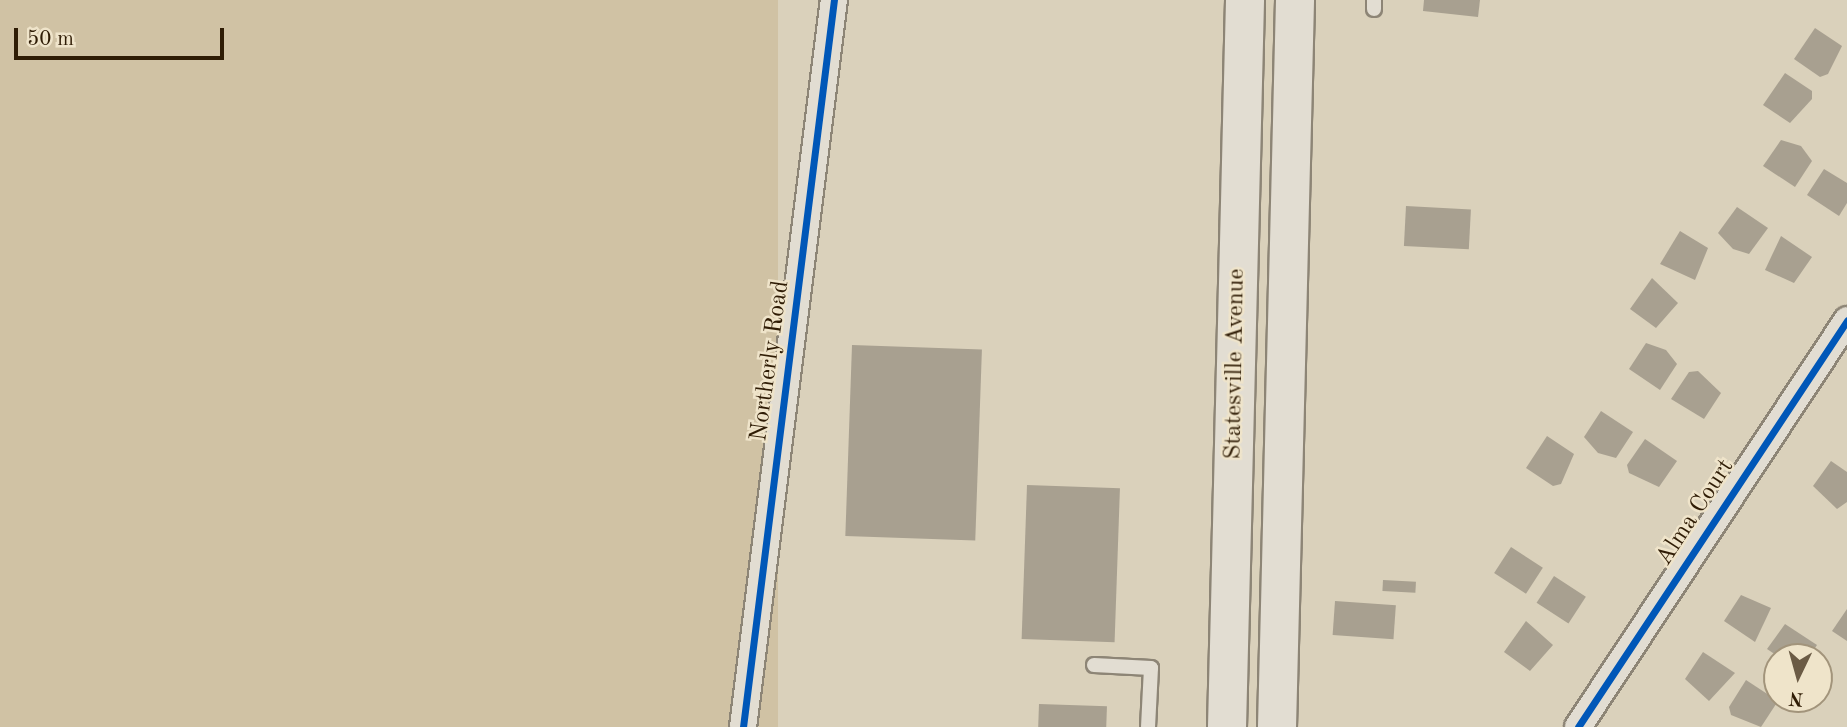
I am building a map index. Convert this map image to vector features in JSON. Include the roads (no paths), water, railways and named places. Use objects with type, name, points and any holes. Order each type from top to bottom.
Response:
[{"type":"main road","name":"Statesville Avenue","points":[[1227,727],[1245,0]]},
{"type":"main road","name":"Statesville Avenue","points":[[1277,727],[1295,0]]},
{"type":"street","name":"Northerly Road","points":[[743,727],[834,0]]},
{"type":"street","name":"Alma Court","points":[[1578,727],[1847,320]]},
{"type":"lane","points":[[1094,665],[1151,668],[1148,727]]}]
